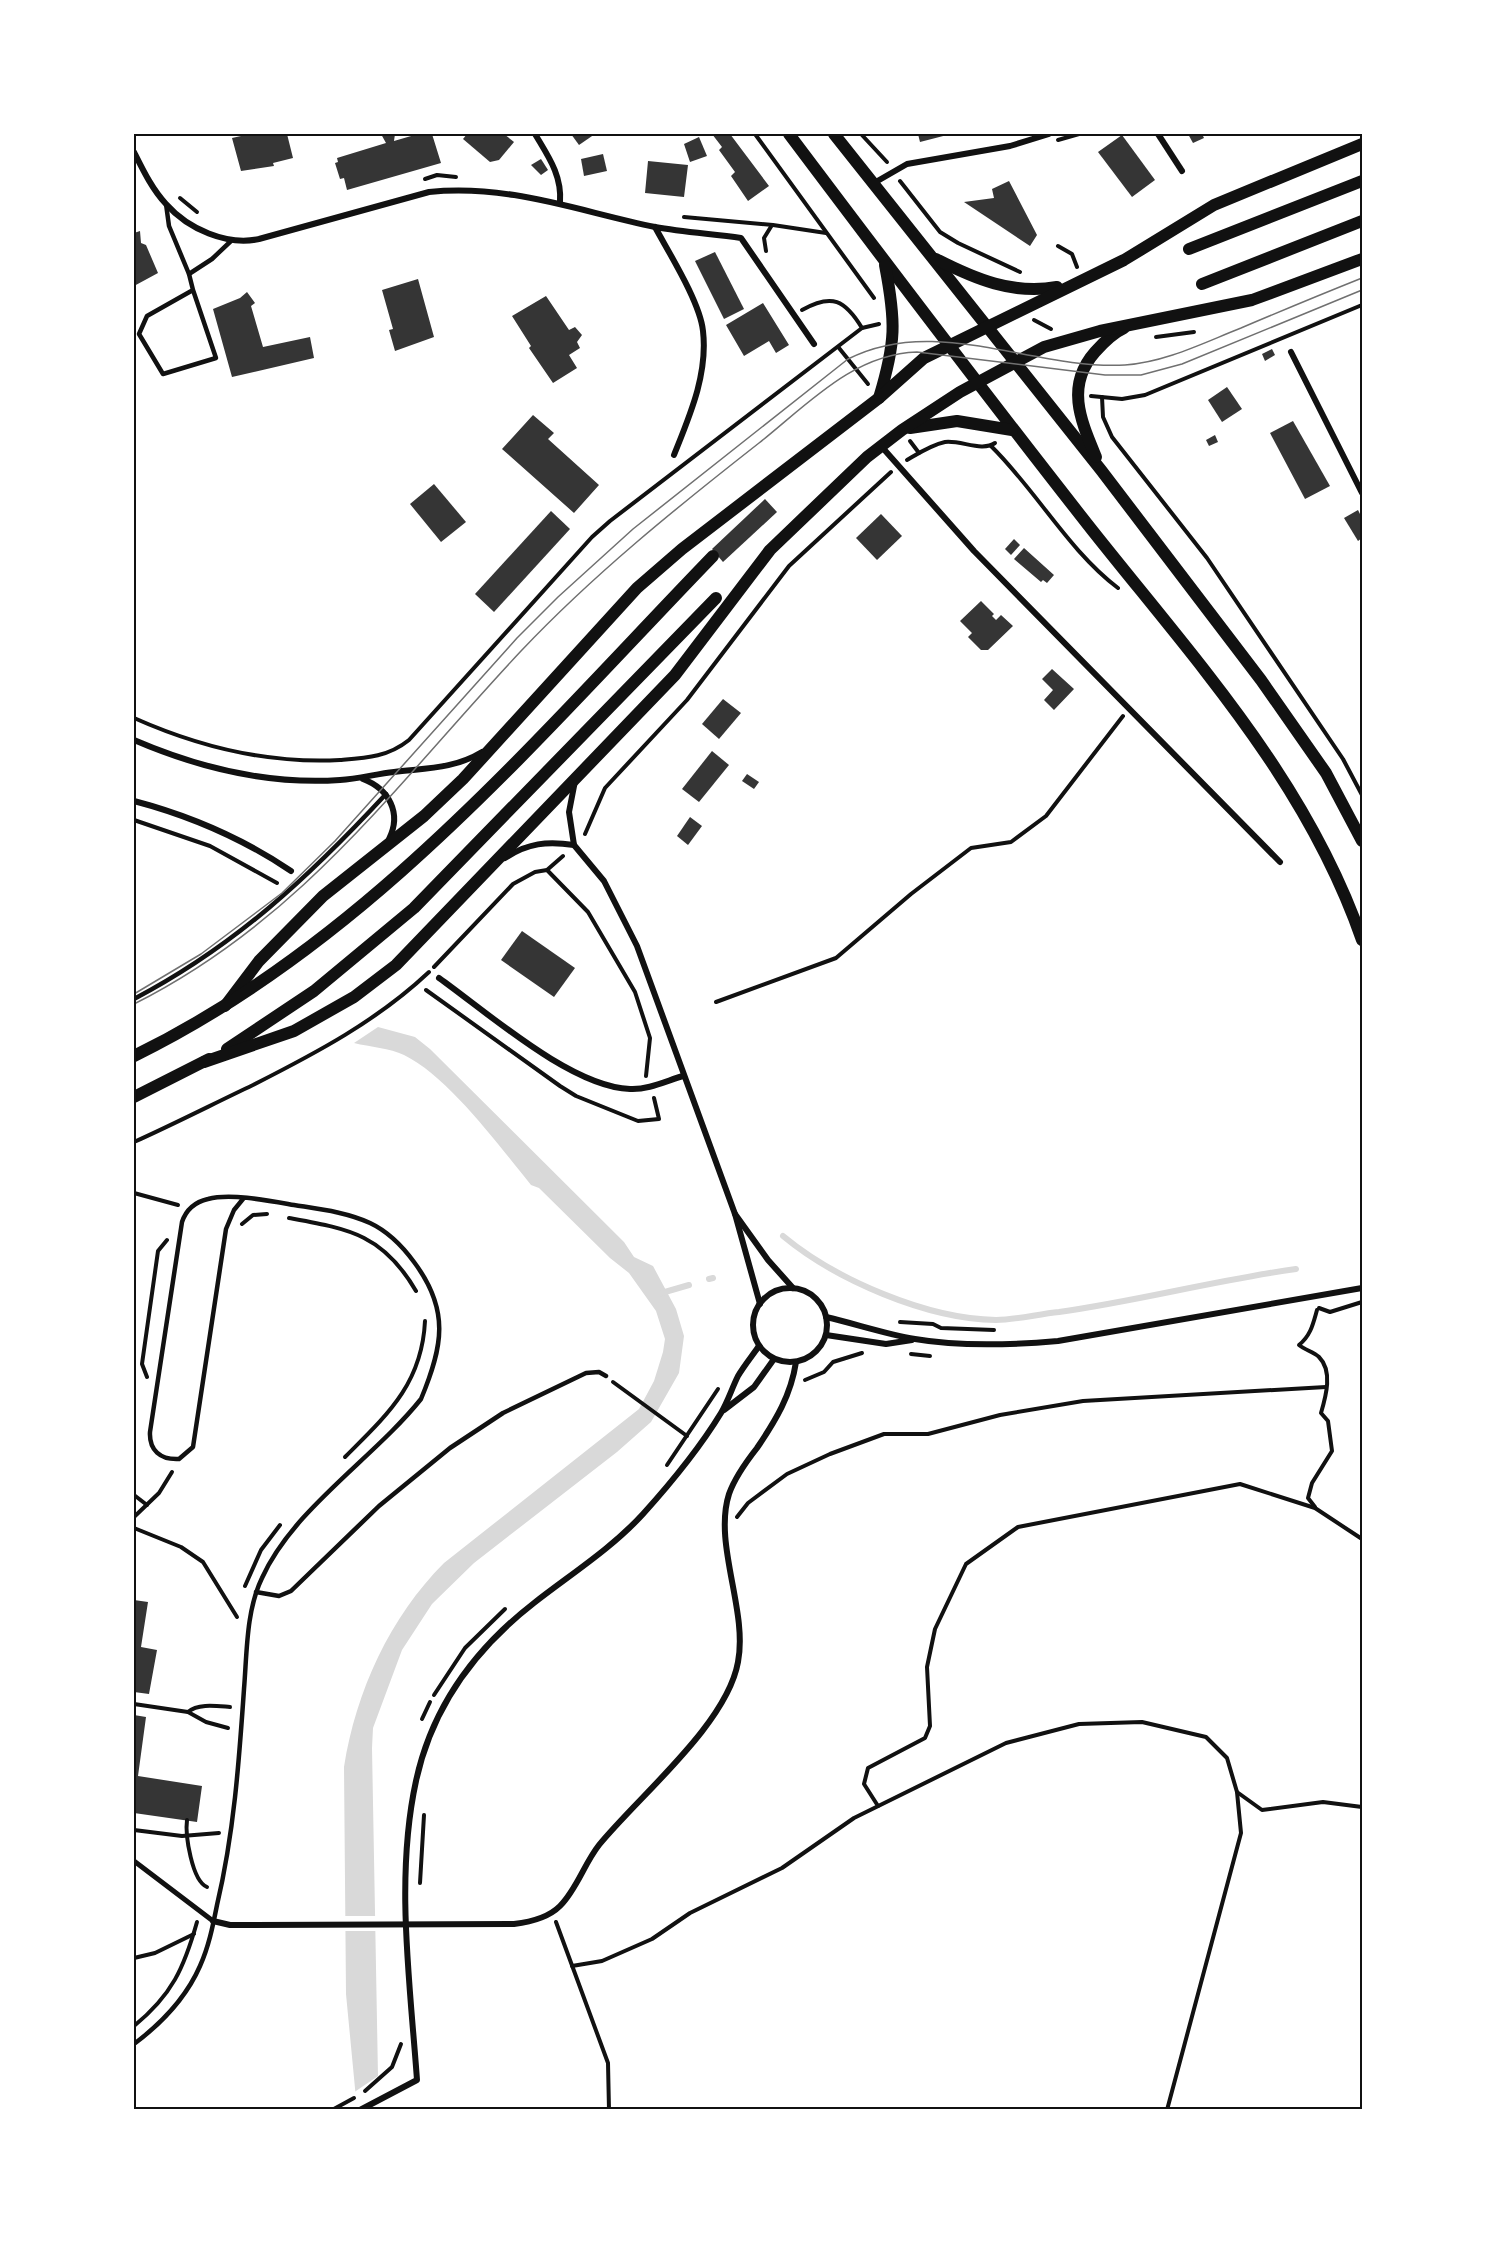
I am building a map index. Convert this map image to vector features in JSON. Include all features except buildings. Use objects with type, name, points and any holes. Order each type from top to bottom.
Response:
[{"type":"main road","points":[[789,134],[1012,430],[1272,762],[1311,823],[1344,891],[1362,940]]},
{"type":"main road","points":[[834,134],[1101,470],[1289,718],[1339,795],[1362,841]]},
{"type":"main road","points":[[933,257],[977,279],[1013,289],[1046,289],[1079,274],[1124,260],[1214,204],[1362,144]]},
{"type":"main road","points":[[1189,249],[1362,181]]},
{"type":"main road","points":[[1202,284],[1362,221]]},
{"type":"main road","points":[[204,1062],[285,1035],[354,997],[411,951],[675,675],[770,549],[881,446],[902,430],[1015,361],[1060,342],[1136,323],[1252,300],[1362,259]]},
{"type":"main road","points":[[879,398],[894,343],[894,316],[884,261]]},
{"type":"main road","points":[[225,1006],[259,961],[323,896],[436,805],[651,575],[879,398],[924,358],[1079,274]]},
{"type":"main road","points":[[1101,470],[1079,416],[1079,381],[1087,362],[1097,350],[1119,330],[1136,323]]},
{"type":"main road","points":[[902,430],[957,421],[1012,430]]},
{"type":"main road","points":[[134,1056],[225,1006],[306,951],[418,856],[472,805],[713,556]]},
{"type":"main road","points":[[134,1097],[204,1062],[298,1003],[359,956],[408,914],[475,848],[716,598]]},
{"type":"street","points":[[535,134],[557,173],[561,190],[560,202]]},
{"type":"street","points":[[874,183],[907,164],[1010,146],[1049,134]]},
{"type":"street","points":[[1158,134],[1182,171]]},
{"type":"street","points":[[134,153],[166,204],[208,233],[231,241],[259,239],[429,192],[473,191],[560,202],[655,227],[741,238],[814,344]]},
{"type":"street","points":[[655,227],[675,264],[703,328],[704,352],[700,383],[674,454]]},
{"type":"street","points":[[1291,352],[1362,493]]},
{"type":"street","points":[[881,446],[974,551],[1280,862]]},
{"type":"street","points":[[134,740],[201,765],[250,776],[291,780],[363,778],[393,772],[452,766],[466,762],[494,744]]},
{"type":"street","points":[[363,778],[380,787],[386,794],[395,819],[386,845]]},
{"type":"street","points":[[576,779],[569,812],[574,845],[604,882],[629,930],[735,1214],[759,1304]]},
{"type":"street","points":[[134,801],[214,828],[258,849],[291,871]]},
{"type":"street","points":[[492,866],[532,844],[556,842],[574,845]]},
{"type":"street","points":[[439,978],[537,1048],[590,1079],[608,1086],[632,1089],[650,1087],[683,1076]]},
{"type":"street","points":[[735,1214],[768,1260],[794,1288],[815,1298],[826,1317],[826,1335],[815,1353],[796,1362],[774,1359],[759,1346],[752,1324],[759,1304],[775,1291],[794,1288]]},
{"type":"street","points":[[826,1317],[916,1339],[992,1344],[1058,1341],[1362,1287]]},
{"type":"street","points":[[826,1335],[886,1344],[916,1339]]},
{"type":"street","points":[[360,2109],[417,2080],[406,1905],[408,1834],[415,1782],[437,1718],[457,1683],[487,1645],[534,1602],[610,1546],[642,1515],[721,1412],[739,1376],[759,1346]]},
{"type":"street","points":[[721,1412],[754,1387],[774,1359]]},
{"type":"street","points":[[134,1861],[213,1921],[230,1925],[529,1922],[551,1913],[567,1898],[598,1847],[701,1731],[727,1696],[734,1678],[740,1644],[726,1530],[728,1496],[788,1398],[796,1362]]},
{"type":"lane","points":[[166,204],[169,226],[189,274],[216,358],[163,374],[139,334],[147,316],[193,291]]},
{"type":"lane","points":[[189,274],[212,260],[231,241]]},
{"type":"lane","points":[[134,999],[202,959],[267,912],[321,864],[386,794]]},
{"type":"lane","points":[[134,2044],[159,2023],[186,1990],[200,1966],[213,1921],[233,1832],[247,1650],[256,1592],[270,1563],[286,1539],[421,1399],[435,1360],[441,1326],[436,1299],[421,1271],[398,1243],[372,1223],[335,1212],[243,1199],[214,1197],[194,1206],[185,1215],[179,1237],[150,1432],[150,1445],[164,1458],[173,1459],[190,1452],[195,1440],[226,1229],[234,1210],[243,1199]]},
{"type":"lane","points":[[256,1592],[279,1596],[291,1591],[379,1506],[481,1426],[586,1373],[599,1372],[606,1376]]},
{"type":"path","points":[[755,134],[874,298],[876,306]]},
{"type":"path","points":[[861,134],[886,161]]},
{"type":"path","points":[[901,181],[940,232],[1002,264]]},
{"type":"path","points":[[773,260],[766,251],[764,238],[773,225],[826,233]]},
{"type":"path","points":[[1058,246],[1072,254],[1079,274]]},
{"type":"path","points":[[799,298],[806,308],[826,301],[838,301],[850,310],[862,328]]},
{"type":"path","points":[[1362,304],[1145,395],[1122,399],[1102,397],[1103,417],[1112,437],[1207,558],[1343,759],[1362,795]]},
{"type":"path","points":[[134,718],[198,744],[267,758],[325,761],[378,756],[397,749],[409,740],[592,537],[777,391],[839,348],[862,328],[879,324],[878,315]]},
{"type":"path","points":[[1039,325],[1050,329]]},
{"type":"path","points":[[1149,338],[1194,332]]},
{"type":"path","points":[[839,348],[868,385]]},
{"type":"path","points":[[1090,388],[1090,396]]},
{"type":"path","points":[[911,442],[919,453]]},
{"type":"path","points":[[584,835],[605,788],[687,700],[789,566],[899,465],[919,453],[945,442],[991,446],[1098,573],[1123,592]]},
{"type":"path","points":[[716,1002],[836,958],[911,894],[971,848],[1011,842],[1046,816],[1129,708]]},
{"type":"path","points":[[134,820],[210,846],[277,883]]},
{"type":"path","points":[[134,1142],[184,1120],[288,1067],[369,1021],[423,978],[513,884],[535,872],[547,870],[564,855]]},
{"type":"path","points":[[547,870],[588,912],[635,992],[650,1038],[645,1074]]},
{"type":"path","points":[[134,1193],[172,1205],[194,1206]]},
{"type":"path","points":[[240,1228],[249,1217],[262,1213],[357,1233],[386,1252],[419,1296]]},
{"type":"path","points":[[146,1386],[147,1376],[142,1364],[158,1251],[168,1239],[179,1237]]},
{"type":"path","points":[[1315,1508],[1308,1498],[1312,1483],[1332,1451],[1328,1421],[1321,1413],[1326,1395],[1326,1367],[1317,1355],[1306,1351],[1299,1345],[1306,1339],[1313,1327],[1317,1310]]},
{"type":"path","points":[[340,1463],[394,1406],[409,1386],[422,1346],[424,1313]]},
{"type":"path","points":[[890,1321],[933,1324],[941,1328],[1005,1331]]},
{"type":"path","points":[[803,1380],[824,1372],[833,1362],[856,1356]]},
{"type":"path","points":[[660,1473],[719,1386]]},
{"type":"path","points":[[726,1530],[748,1503],[787,1474],[830,1454],[884,1434],[928,1434],[1000,1415],[1093,1400],[1326,1387]]},
{"type":"path","points":[[626,1392],[693,1441]]},
{"type":"path","points":[[134,1517],[175,1472],[164,1470]]},
{"type":"path","points":[[878,1806],[864,1784],[868,1767],[925,1738],[930,1726],[927,1667],[935,1629],[966,1564],[1018,1527],[1240,1484],[1315,1508],[1362,1539]]},
{"type":"path","points":[[134,1495],[147,1505]]},
{"type":"path","points":[[243,1591],[256,1558],[284,1521]]},
{"type":"path","points":[[134,1527],[163,1539],[198,1558],[211,1573],[237,1616]]},
{"type":"path","points":[[419,1725],[457,1659],[488,1624],[511,1604]]},
{"type":"path","points":[[228,1737],[230,1696]]},
{"type":"path","points":[[134,1704],[188,1712],[207,1722],[228,1728]]},
{"type":"path","points":[[188,1712],[191,1708],[230,1707]]},
{"type":"path","points":[[572,1966],[602,1961],[652,1939],[690,1913],[782,1868],[854,1818],[1006,1743],[1090,1724],[1142,1722],[1206,1737],[1227,1758],[1237,1792],[1241,1833],[1167,2109]]},
{"type":"path","points":[[1237,1792],[1262,1810],[1323,1802],[1362,1807]]},
{"type":"path","points":[[419,1888],[425,1809]]},
{"type":"path","points":[[187,1820],[185,1835],[200,1882],[207,1887]]},
{"type":"path","points":[[218,1842],[221,1827]]},
{"type":"path","points":[[134,1830],[185,1835],[220,1833]]},
{"type":"path","points":[[134,2026],[155,2007],[172,1986],[185,1961],[210,1876]]},
{"type":"path","points":[[551,1913],[608,2063],[609,2109]]},
{"type":"path","points":[[134,1958],[155,1953],[194,1933]]},
{"type":"path","points":[[332,2109],[364,2092],[388,2072],[399,2054],[401,2037]]},
{"type":"shaded area","points":[[378,1027],[415,1037],[430,1049],[624,1242],[634,1257],[653,1266],[676,1309],[684,1336],[679,1373],[651,1422],[617,1452],[474,1563],[432,1604],[402,1650],[373,1728],[372,1748],[378,2076],[384,2110],[357,2109],[346,1994],[344,1767],[357,1711],[367,1683],[378,1657],[407,1607],[444,1563],[639,1409],[654,1381],[665,1339],[656,1311],[629,1273],[610,1258],[539,1188],[531,1185],[456,1096],[421,1065],[404,1055],[354,1043]]},
{"type":"pier","points":[[343,1916],[378,1916],[379,1931],[343,1931]]},
{"type":"pier","points":[[381,2074],[387,2110],[354,2110],[353,2093]]},
{"type":"waterway","points":[[783,1236],[829,1268],[884,1294],[941,1313],[996,1320],[1089,1307],[1296,1269]]},
{"type":"waterway","points":[[709,1279],[713,1278]]},
{"type":"waterway","points":[[658,1294],[689,1285]]},
{"type":"tram line","points":[[134,994],[201,954],[282,893],[335,841],[517,638],[558,597],[633,529],[848,359],[881,347],[915,342],[950,342],[1090,364],[1140,363],[1184,351],[1362,278]]},
{"type":"tram line","points":[[134,1004],[194,970],[248,932],[298,890],[344,846],[521,651],[577,595],[697,492],[813,398],[852,372],[894,355],[917,352],[1105,375],[1141,375],[1182,364],[1362,290]]}]
